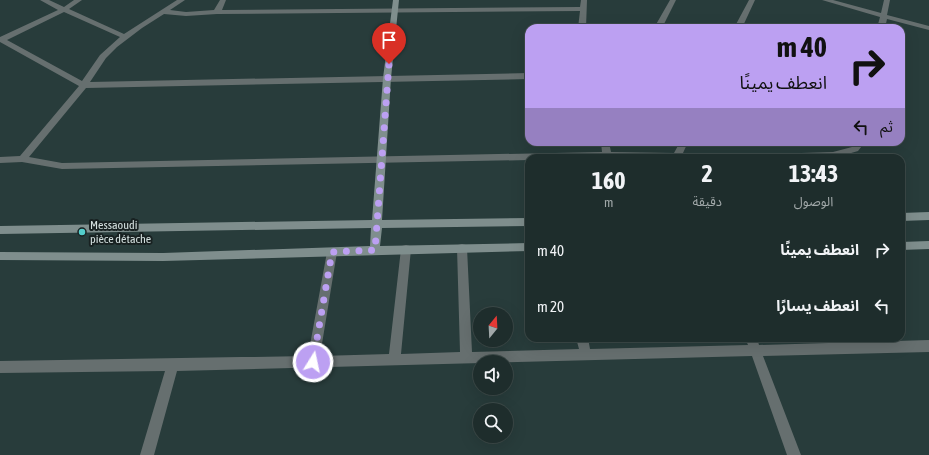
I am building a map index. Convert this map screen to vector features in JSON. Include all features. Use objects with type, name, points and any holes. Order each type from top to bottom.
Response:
[{"type":"main road","points":[[375,250],[383,158],[387,78],[396,0]]},
{"type":"main road","points":[[905,217],[929,216]]},
{"type":"main road","points":[[0,230],[525,222]]},
{"type":"main road","points":[[905,246],[929,245]]},
{"type":"main road","points":[[0,256],[162,257],[406,249],[525,247]]},
{"type":"street","points":[[43,0],[123,36]]},
{"type":"street","points":[[0,39],[63,10],[79,0]]},
{"type":"street","points":[[22,159],[84,85],[99,60],[123,36],[182,0]]},
{"type":"street","points":[[218,12],[223,0]]},
{"type":"street","points":[[582,24],[584,0]]},
{"type":"street","points":[[660,24],[673,0]]},
{"type":"street","points":[[740,24],[752,0]]},
{"type":"street","points":[[825,0],[929,28]]},
{"type":"street","points":[[882,24],[887,0]]},
{"type":"street","points":[[162,12],[186,14],[218,12],[584,9]]},
{"type":"street","points":[[0,39],[84,85],[525,76]]},
{"type":"street","points":[[839,154],[855,149],[858,146]]},
{"type":"street","points":[[0,160],[22,159],[62,166],[525,156]]},
{"type":"street","points":[[462,248],[466,358]]},
{"type":"street","points":[[394,360],[406,249]]},
{"type":"street","points":[[313,362],[332,252]]},
{"type":"street","points":[[583,342],[586,355]]},
{"type":"street","points":[[752,342],[794,455]]},
{"type":"street","points":[[0,367],[313,362],[929,346]]},
{"type":"street","points":[[147,455],[174,365]]},
{"type":"place","name":"Messaoudi pièce détache","points":[[82,232]]},
{"type":"route","points":[[313,362],[332,252],[375,250],[389,64]]}]
